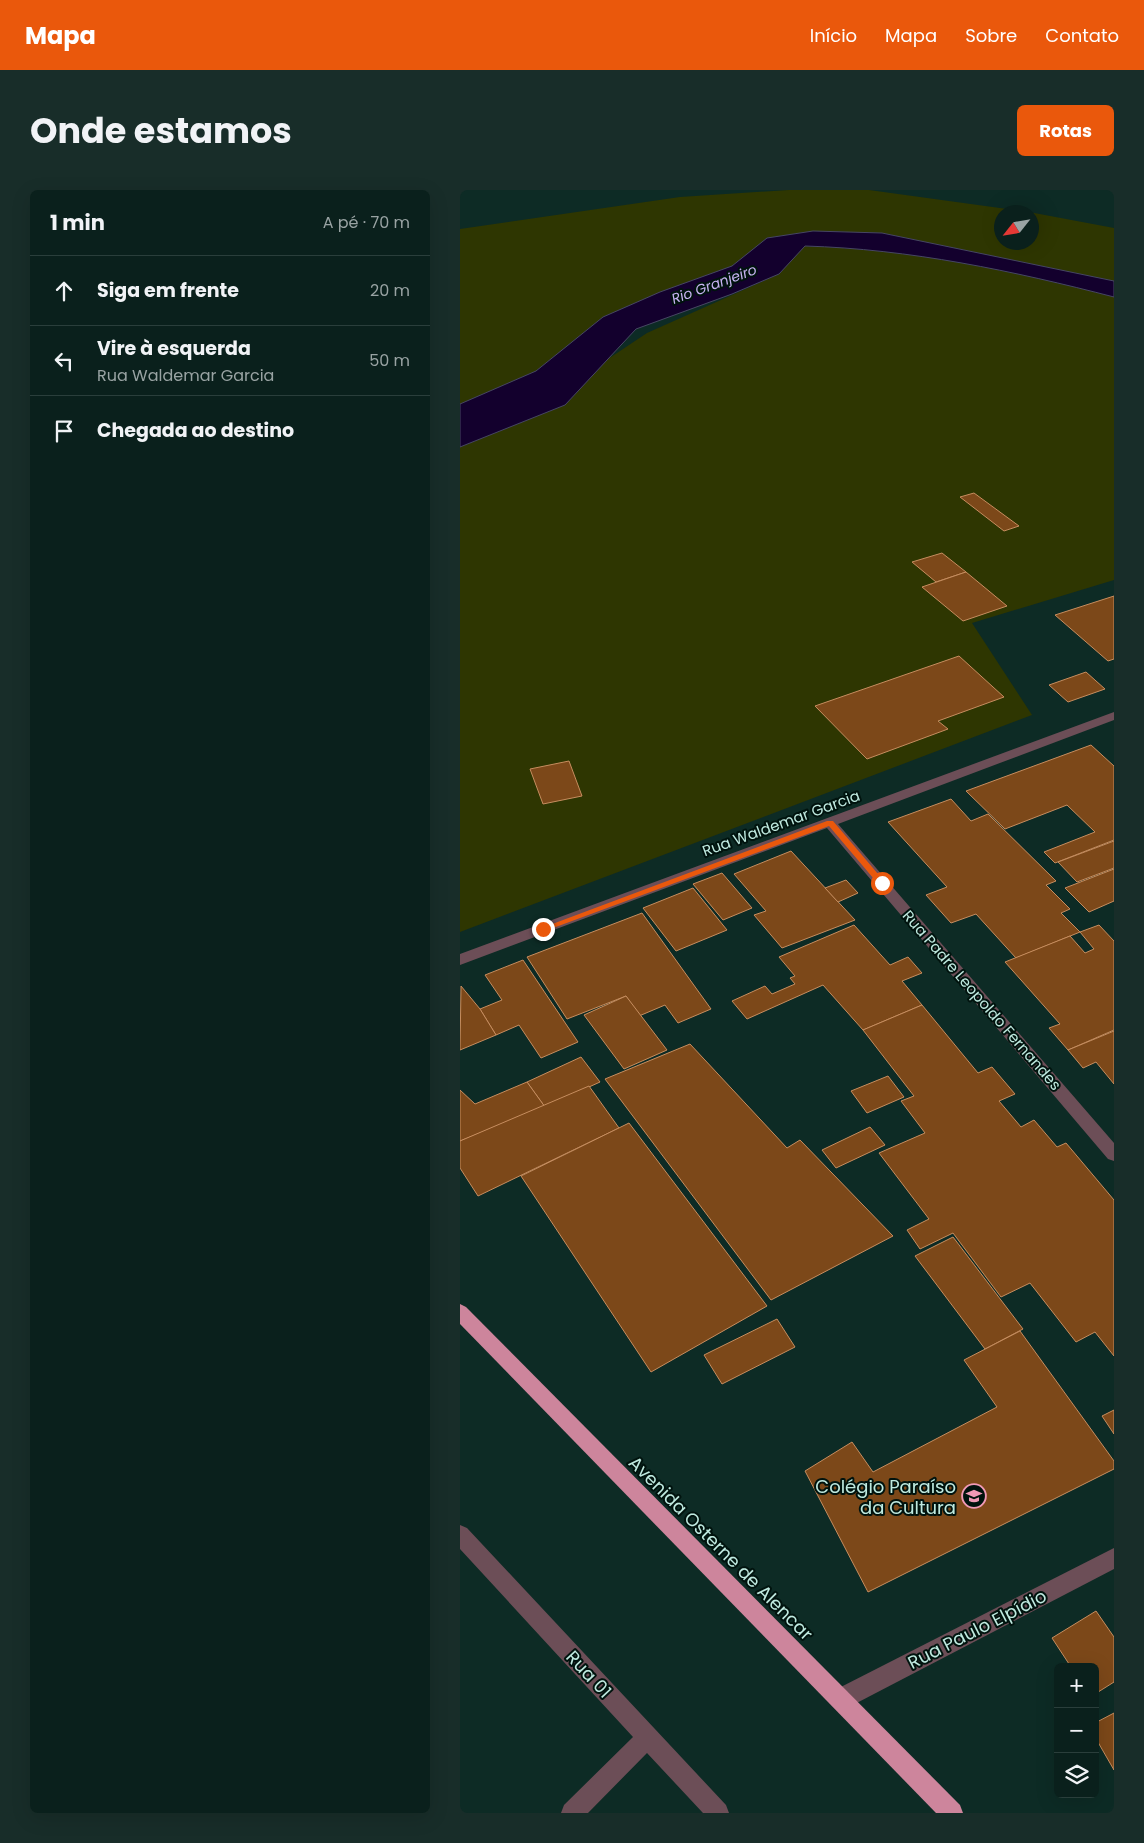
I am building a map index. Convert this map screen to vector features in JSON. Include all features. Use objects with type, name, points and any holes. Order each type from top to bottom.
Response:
[{"type":"highway","name":"Avenida Osterne de Alencar","points":[[460,1312],[952,1813]]},
{"type":"street","name":"Rua Waldemar Garcia","points":[[460,960],[1114,716]]},
{"type":"street","name":"Rua Padre Leopoldo Fernandes","points":[[830,823],[1114,1154]]},
{"type":"street","name":"Rua 01","points":[[460,1535],[718,1813]]},
{"type":"street","name":"Rua Paulo Elpídio","points":[[841,1699],[1114,1558]]},
{"type":"street","points":[[572,1813],[648,1737]]},
{"type":"green space","points":[[789,190],[869,190],[994,207],[994,250],[1039,250],[1039,214],[1114,228],[1114,281],[882,233],[813,231],[767,238],[732,266],[661,292],[603,317],[536,371],[460,405],[460,229],[680,197]]},
{"type":"green space","points":[[805,246],[883,252],[961,263],[1038,278],[1114,297],[1114,580],[972,623],[1032,715],[460,932],[460,447],[565,405],[608,359],[647,333],[779,274],[777,249]]},
{"type":"water","name":"Rio Granjeiro","points":[[813,231],[882,233],[1114,281],[1114,297],[1038,278],[961,263],[883,252],[805,246],[779,274],[732,294],[636,329],[565,405],[460,447],[460,404],[536,371],[603,317],[660,292],[732,266],[767,238]]},
{"type":"building","points":[[974,493],[1019,526],[1004,531],[960,497]]},
{"type":"building","points":[[942,553],[966,572],[936,582],[912,562]]},
{"type":"building","points":[[966,572],[1007,606],[963,621],[922,587]]},
{"type":"building","points":[[1114,596],[1114,659],[1108,661],[1055,615]]},
{"type":"building","points":[[959,656],[1004,697],[938,721],[948,729],[867,759],[815,706]]},
{"type":"building","points":[[1086,672],[1105,689],[1068,702],[1049,685]]},
{"type":"building","points":[[1091,745],[1114,766],[1114,840],[1055,863],[1044,852],[1095,832],[1067,805],[1005,829],[966,791]]},
{"type":"building","points":[[569,761],[582,796],[543,804],[530,769]]},
{"type":"building","points":[[951,799],[971,821],[988,814],[1056,881],[1046,885],[1070,909],[1061,913],[1080,932],[1016,958],[976,914],[951,923],[926,895],[947,887],[888,822]]},
{"type":"building","points":[[1114,841],[1114,868],[1077,882],[1058,862]]},
{"type":"building","points":[[791,851],[855,920],[782,948],[754,915],[766,911],[734,874]]},
{"type":"building","points":[[1114,869],[1114,901],[1089,912],[1065,888]]},
{"type":"building","points":[[722,873],[752,908],[723,920],[693,884]]},
{"type":"building","points":[[846,880],[858,893],[838,902],[825,888]]},
{"type":"building","points":[[693,888],[727,930],[676,951],[643,908]]},
{"type":"building","points":[[642,913],[711,1009],[678,1023],[665,1005],[639,1016],[626,996],[567,1019],[527,957]]},
{"type":"building","points":[[854,925],[890,965],[908,957],[922,973],[902,981],[922,1005],[863,1030],[823,985],[747,1019],[732,1001],[765,986],[772,994],[795,984],[790,978],[795,976],[779,957]]},
{"type":"building","points":[[1099,925],[1114,941],[1114,1030],[1068,1050],[1049,1028],[1060,1024],[1005,962],[1070,936],[1085,953],[1094,949],[1080,932]]},
{"type":"building","points":[[523,960],[578,1042],[541,1058],[519,1025],[496,1035],[480,1009],[502,1000],[485,975]]},
{"type":"building","points":[[461,986],[480,1009],[496,1035],[460,1050]]},
{"type":"building","points":[[626,996],[667,1050],[624,1069],[584,1015]]},
{"type":"building","points":[[922,1005],[978,1073],[992,1067],[1015,1094],[999,1101],[1021,1127],[1034,1120],[1057,1147],[1066,1143],[1114,1200],[1114,1356],[1095,1332],[1076,1342],[1030,1283],[1001,1297],[953,1233],[920,1249],[907,1230],[929,1219],[879,1153],[925,1133],[901,1101],[914,1096],[863,1030]]},
{"type":"building","points":[[1114,1031],[1114,1084],[1096,1062],[1083,1068],[1068,1050]]},
{"type":"building","points":[[690,1044],[787,1148],[800,1140],[893,1236],[771,1300],[605,1079]]},
{"type":"building","points":[[581,1057],[600,1082],[545,1107],[527,1082]]},
{"type":"building","points":[[888,1076],[904,1097],[867,1113],[851,1091]]},
{"type":"building","points":[[527,1082],[545,1107],[460,1141],[460,1090],[475,1104]]},
{"type":"building","points":[[589,1086],[619,1128],[478,1196],[460,1168],[460,1141]]},
{"type":"building","points":[[629,1123],[767,1306],[651,1372],[521,1176]]},
{"type":"building","points":[[870,1127],[885,1145],[836,1168],[822,1150]]},
{"type":"building","points":[[953,1237],[1023,1329],[985,1349],[915,1256]]},
{"type":"building","points":[[777,1319],[795,1347],[722,1384],[704,1355]]},
{"type":"building","points":[[1020,1331],[1114,1461],[1114,1469],[868,1592],[805,1471],[852,1442],[873,1472],[997,1407],[964,1360]]},
{"type":"building","points":[[1114,1410],[1114,1434],[1102,1416]]},
{"type":"building","points":[[1096,1611],[1114,1637],[1114,1682],[1099,1691],[1099,1663],[1068,1663],[1052,1638]]},
{"type":"building","points":[[1114,1713],[1114,1770],[1099,1744],[1099,1721]]},
{"type":"place","name":"Colégio Paraíso da Cultura","points":[[974,1496]]},
{"type":"route","points":[[543,929],[830,823],[882,883]]}]
